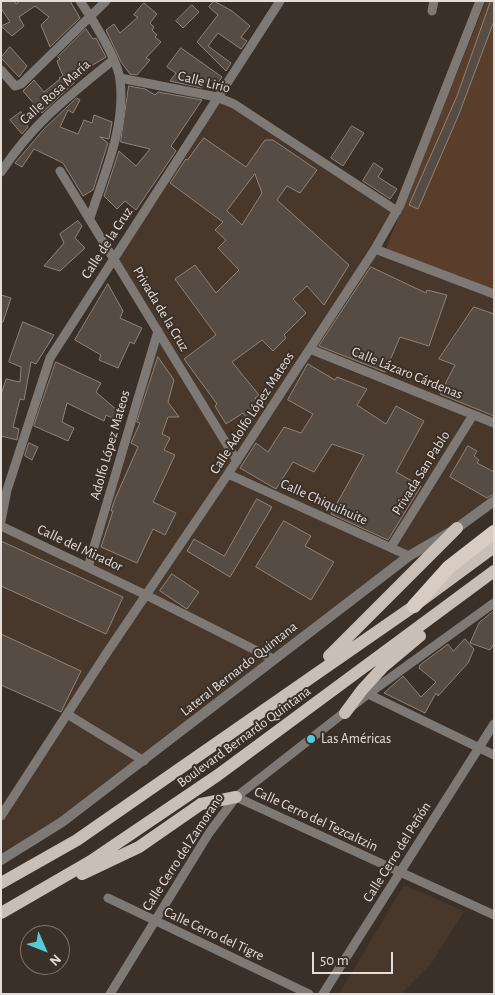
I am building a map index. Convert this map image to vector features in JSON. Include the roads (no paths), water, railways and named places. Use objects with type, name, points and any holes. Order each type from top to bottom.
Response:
[{"type":"highway","points":[[414,606],[449,567],[494,532]]},
{"type":"main road","points":[[308,678],[457,528]]},
{"type":"main road","name":"Boulevard Bernardo Quintana","points":[[1,884],[77,840],[414,606],[494,547]]},
{"type":"main road","name":"Boulevard Bernardo Quintana","points":[[1,913],[91,861],[218,775],[494,571]]},
{"type":"main road","points":[[345,713],[362,690],[384,667],[417,639],[446,608]]},
{"type":"main road","points":[[42,889],[92,870],[139,847],[201,804],[236,797]]},
{"type":"street","points":[[80,1],[91,16],[120,78],[121,107],[118,132],[90,218]]},
{"type":"street","points":[[1,70],[16,86],[21,84],[106,1]]},
{"type":"street","name":"Calle de la Cruz","points":[[1,521],[4,489],[50,358],[280,1]]},
{"type":"street","points":[[432,11],[434,1]]},
{"type":"street","name":"Calle Adolfo López Mateos","points":[[1,816],[146,595],[237,461],[375,249],[397,211],[480,1]]},
{"type":"street","name":"Calle Rosa María","points":[[1,172],[20,143],[48,113],[113,60]]},
{"type":"street","name":"Calle Lirio","points":[[120,78],[217,97],[234,104],[397,211]]},
{"type":"street","name":"Privada de la Cruz","points":[[60,171],[237,461]]},
{"type":"street","points":[[375,249],[494,294]]},
{"type":"street","name":"Adolfo López Mateos","points":[[88,567],[158,331]]},
{"type":"street","name":"Calle Lázaro Cárdenas","points":[[310,349],[494,423]]},
{"type":"street","name":"Privada San Pablo","points":[[391,546],[474,415]]},
{"type":"street","name":"Calle Chiquihuite","points":[[228,474],[391,546],[409,556]]},
{"type":"street","name":"Lateral Bernardo Quintana","points":[[1,860],[62,822],[144,761],[409,556],[457,528],[494,501]]},
{"type":"street","name":"Calle del Mirador","points":[[1,526],[274,659]]},
{"type":"street","name":"Calle Cerro del Zamorano","points":[[110,994],[209,833],[236,797],[368,694],[494,603]]},
{"type":"street","points":[[368,694],[494,754]]},
{"type":"street","points":[[67,714],[144,761]]},
{"type":"street","name":"Calle Cerro del Peñón","points":[[323,994],[494,724]]},
{"type":"street","name":"Calle Cerro del Tezcaltzin","points":[[236,797],[494,915]]},
{"type":"street","name":"Calle Cerro del Tigre","points":[[108,898],[309,994]]},
{"type":"place","name":"Las Américas","points":[[311,739]]}]
